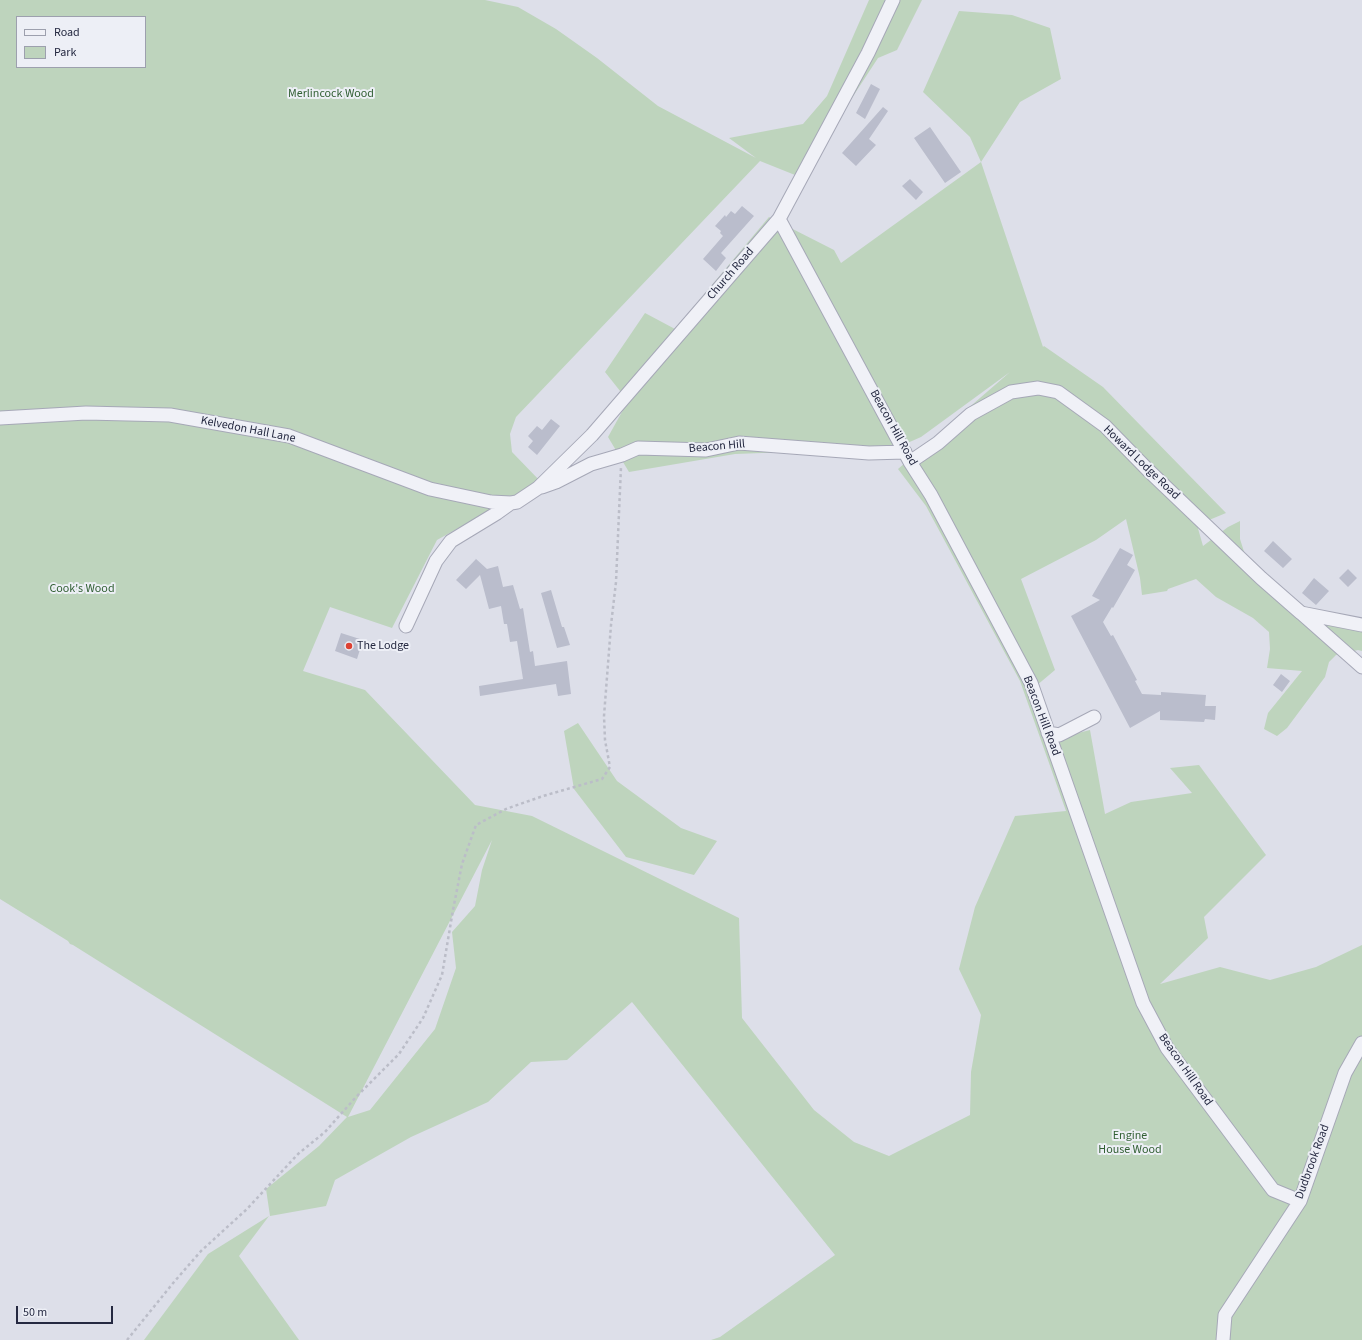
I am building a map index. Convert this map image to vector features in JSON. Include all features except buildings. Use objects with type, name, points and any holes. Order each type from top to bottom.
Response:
[{"type":"street","name":"Church Road","points":[[406,626],[436,561],[451,541],[511,503],[523,499],[538,488],[592,435],[779,219],[868,53],[893,0]]},
{"type":"street","name":"Beacon Hill Road","points":[[779,219],[908,457],[931,495],[1031,683],[1143,1003],[1167,1048],[1273,1190],[1300,1201]]},
{"type":"street","name":"Howard Lodge Road","points":[[908,457],[938,443],[971,414],[1011,392],[1038,388],[1058,392],[1105,426],[1148,470],[1250,567],[1362,667]]},
{"type":"street","name":"Kelvedon Hall Lane","points":[[0,418],[86,413],[170,415],[289,436],[430,489],[490,502],[511,503]]},
{"type":"street","name":"Beacon Hill","points":[[538,488],[547,486],[591,464],[622,455],[638,448],[706,450],[739,443],[908,457]]},
{"type":"street","points":[[1301,613],[1362,625]]},
{"type":"street","points":[[1048,733],[1059,735],[1094,717]]},
{"type":"street","name":"Dudbrook Road","points":[[1224,1340],[1225,1315],[1300,1201],[1345,1073],[1362,1043]]},
{"type":"path","points":[[128,1340],[174,1282],[201,1251],[247,1209],[298,1154],[325,1132],[356,1097],[399,1054],[423,1018],[442,975],[452,910],[462,864],[476,825],[506,809],[543,796],[602,779],[610,767],[605,740],[604,716],[616,582],[622,455]]},
{"type":"green space","points":[[0,0],[485,0],[518,7],[556,29],[597,58],[658,106],[756,158],[729,138],[803,124],[827,96],[869,0],[922,0],[897,50],[878,58],[831,130],[795,175],[760,161],[516,417],[510,434],[512,452],[541,482],[437,540],[392,628],[330,607],[303,671],[365,690],[475,805],[532,816],[739,918],[742,1018],[814,1110],[854,1142],[889,1156],[970,1115],[971,1072],[981,1015],[959,969],[975,907],[1015,816],[1066,811],[1020,681],[926,506],[898,469],[1010,372],[921,437],[896,448],[735,454],[629,472],[608,437],[628,401],[605,372],[645,313],[675,329],[769,217],[834,250],[841,263],[981,162],[1043,347],[1044,346],[1103,387],[1226,513],[1197,525],[1203,546],[1228,527],[1240,521],[1240,539],[1246,558],[1313,621],[1362,631],[1362,651],[1358,650],[1336,655],[1329,662],[1325,677],[1287,728],[1277,736],[1264,729],[1268,713],[1302,671],[1267,668],[1270,649],[1269,632],[1253,618],[1216,597],[1196,579],[1168,589],[1167,591],[1142,595],[1140,578],[1126,519],[1096,540],[1021,579],[1055,670],[1036,686],[1058,738],[1090,730],[1105,814],[1131,802],[1192,793],[1170,768],[1199,765],[1266,855],[1204,917],[1208,938],[1160,984],[1220,967],[1270,980],[1316,967],[1362,945],[1362,1340],[711,1340],[720,1337],[835,1255],[632,1002],[567,1060],[531,1062],[488,1102],[411,1137],[335,1180],[326,1206],[270,1216],[266,1189],[319,1146],[347,1117],[70,944],[68,941],[0,899]],"holes":[[[492,840],[482,870],[475,906],[452,932],[456,968],[435,1029],[370,1110],[348,1117]]]},
{"type":"green space","points":[[959,11],[1012,15],[1050,28],[1061,79],[1020,102],[981,162],[970,137],[923,92]]},
{"type":"green space","points":[[578,723],[617,781],[681,828],[717,841],[694,875],[626,857],[574,789],[564,731]]},
{"type":"green space","points":[[269,1216],[239,1256],[299,1340],[144,1340],[208,1254]]},
{"type":"place","name":"The Lodge","points":[[349,646]]},
{"type":"park label","name":"Merlincock Wood","points":[[331,94]]},
{"type":"park label","name":"Cook's Wood","points":[[82,589]]},
{"type":"park label","name":"Engine House Wood","points":[[1130,1143]]}]
